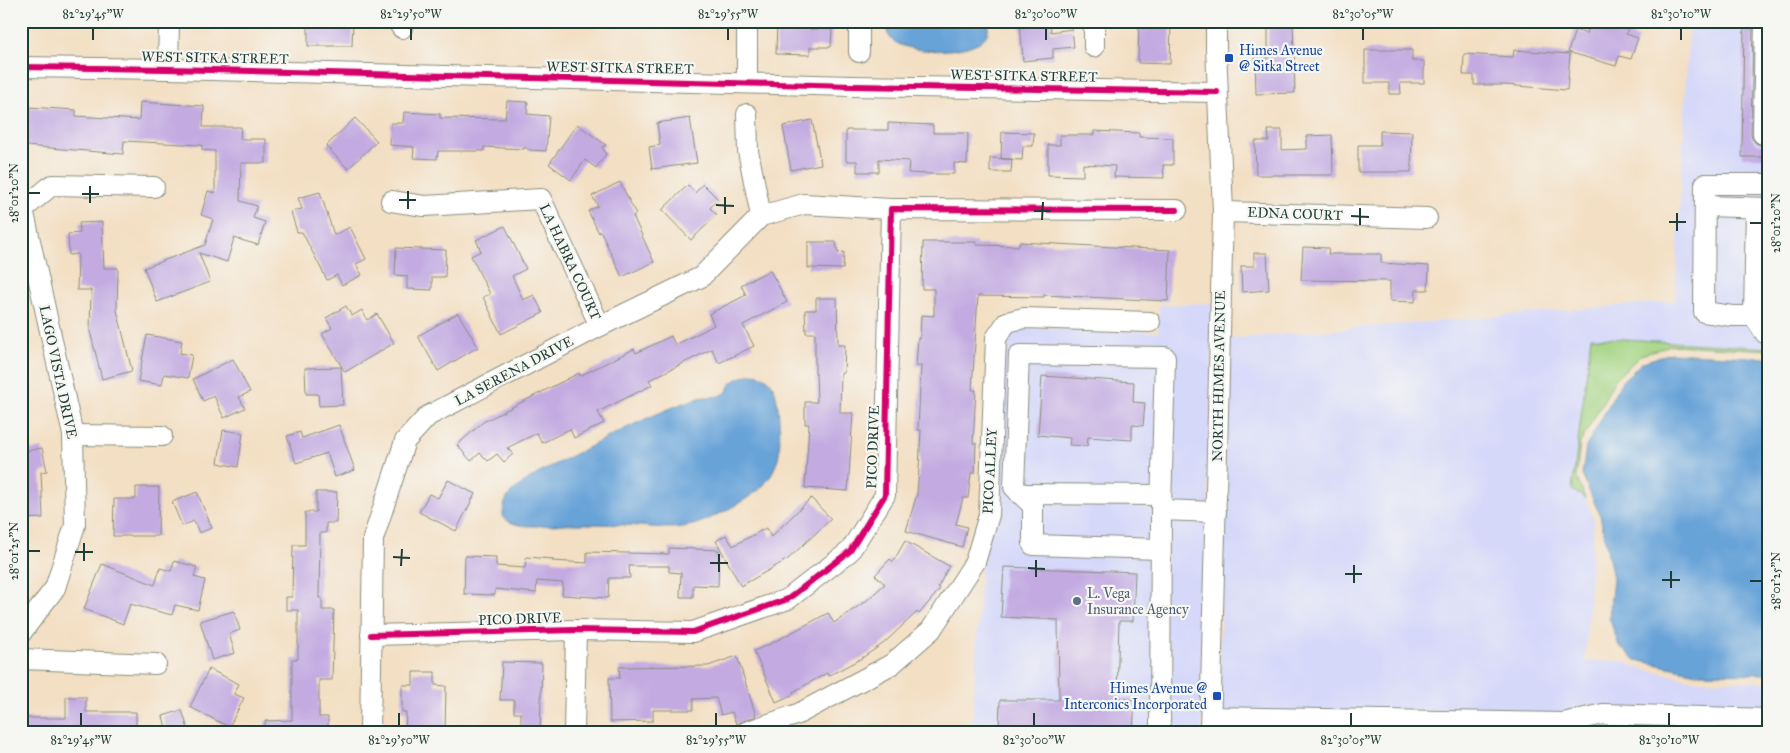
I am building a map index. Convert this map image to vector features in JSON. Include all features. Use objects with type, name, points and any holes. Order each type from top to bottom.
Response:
[{"type":"street","points":[[168,69],[169,21]]},
{"type":"street","points":[[747,21],[747,83]]},
{"type":"street","points":[[859,21],[859,52]]},
{"type":"street","points":[[1094,21],[1094,47]]},
{"type":"street","name":"NORTH HIMES AVENUE","points":[[1210,724],[1223,212],[1216,21]]},
{"type":"street","points":[[1766,21],[1763,134],[1769,134]]},
{"type":"street","name":"WEST SITKA STREET","points":[[21,67],[1218,92]]},
{"type":"street","points":[[747,114],[748,151],[761,216]]},
{"type":"street","points":[[1754,316],[1732,316],[1704,312],[1705,184],[1769,184]]},
{"type":"street","name":"LAGO VISTA DRIVE","points":[[21,633],[55,588],[75,525],[73,434],[23,209],[52,185],[154,187]]},
{"type":"street","name":"LA HABRA COURT","points":[[391,201],[424,206],[541,199],[600,326]]},
{"type":"street","name":"LA SERENA DRIVE","points":[[370,732],[373,540],[405,441],[428,416],[600,326],[701,276],[761,216],[804,204],[891,209]]},
{"type":"street","points":[[1705,206],[1762,208],[1754,316],[1765,333],[1769,333]]},
{"type":"street","points":[[891,209],[1177,210]]},
{"type":"street","name":"PICO DRIVE","points":[[371,635],[576,630],[692,632],[788,599],[850,551],[885,495],[891,209]]},
{"type":"street","name":"EDNA COURT","points":[[1223,212],[1427,218]]},
{"type":"street","name":"PICO ALLEY","points":[[746,732],[798,714],[892,664],[932,630],[975,562],[988,515],[996,338],[1007,322],[1024,318],[1150,322]]},
{"type":"street","points":[[1160,549],[1033,545],[1033,506],[1014,487],[1019,355],[1165,357],[1160,549],[1160,732]]},
{"type":"street","points":[[73,434],[162,436]]},
{"type":"street","points":[[1020,494],[1161,503],[1216,512]]},
{"type":"street","points":[[574,732],[576,630]]},
{"type":"street","points":[[21,659],[156,664]]},
{"type":"street","points":[[1210,724],[1452,726],[1563,722],[1603,714],[1769,718]]},
{"type":"shaded area","points":[[1689,21],[1769,21],[1769,348],[1591,337],[1572,490],[1585,498],[1594,520],[1585,661],[1626,661],[1634,667],[1694,680],[1769,682],[1769,732],[1218,732],[1228,339],[1675,301]]},
{"type":"shaded area","points":[[1213,303],[1202,732],[972,732],[981,568],[1004,341],[1012,330],[1025,327],[1158,332],[1159,305]]},
{"type":"green space","points":[[1591,337],[1769,348],[1769,350],[1671,345],[1641,355],[1616,378],[1580,443],[1576,476],[1585,498],[1572,490]]},
{"type":"water","points":[[887,21],[988,21],[988,33],[979,42],[967,47],[953,50],[921,50],[896,43],[888,34]]},
{"type":"water","points":[[1671,353],[1769,358],[1769,674],[1696,673],[1636,660],[1619,646],[1609,617],[1613,578],[1600,515],[1582,475],[1586,447],[1622,381],[1643,362]]},
{"type":"water","points":[[751,374],[767,378],[775,391],[779,418],[779,453],[773,471],[762,487],[731,508],[696,524],[675,528],[595,524],[523,526],[508,521],[503,516],[505,503],[510,494],[538,474],[613,435],[667,410],[699,398],[715,397],[723,394],[727,392],[733,382]]},
{"type":"building","points":[[308,21],[353,21],[352,46],[308,46]]},
{"type":"building","points":[[777,21],[810,21],[810,29],[832,29],[831,47],[810,47],[810,55],[776,54]]},
{"type":"building","points":[[1020,21],[1050,21],[1051,32],[1072,29],[1074,47],[1053,49],[1053,58],[1023,61]]},
{"type":"building","points":[[1139,21],[1171,21],[1170,64],[1138,63]]},
{"type":"building","points":[[1268,21],[1293,21],[1295,93],[1256,94],[1255,58],[1268,58]]},
{"type":"building","points":[[1604,21],[1622,21],[1629,24],[1626,34],[1638,38],[1631,59],[1619,56],[1616,66],[1568,52],[1575,30],[1587,34],[1590,23],[1602,27]]},
{"type":"building","points":[[1744,21],[1753,21],[1751,134],[1752,139],[1757,144],[1769,146],[1769,157],[1742,157]]},
{"type":"building","points":[[1365,50],[1412,50],[1412,61],[1424,61],[1424,83],[1400,83],[1401,94],[1389,94],[1389,83],[1365,83]]},
{"type":"building","points":[[1514,50],[1570,54],[1567,90],[1505,85],[1474,85],[1474,75],[1463,75],[1464,54],[1513,57]]},
{"type":"building","points":[[507,101],[528,102],[527,114],[549,116],[546,151],[529,150],[525,147],[524,149],[484,147],[484,151],[438,151],[437,159],[413,158],[414,147],[390,145],[391,123],[403,123],[404,112],[440,114],[440,118],[505,119]]},
{"type":"building","points":[[140,102],[204,106],[203,127],[241,127],[240,139],[266,139],[266,163],[241,163],[240,201],[257,206],[253,218],[265,222],[258,245],[234,238],[227,262],[199,253],[210,282],[157,302],[144,268],[205,245],[213,219],[201,215],[208,191],[215,193],[215,151],[202,150],[202,145],[124,141],[123,154],[26,146],[28,107],[76,110],[76,116],[139,120]]},
{"type":"building","points":[[355,118],[377,141],[348,169],[326,146]]},
{"type":"building","points":[[690,118],[697,163],[652,169],[649,147],[660,145],[657,123]]},
{"type":"building","points":[[812,120],[821,164],[791,170],[783,126]]},
{"type":"building","points":[[888,123],[933,125],[933,133],[968,133],[967,164],[954,163],[954,174],[908,173],[909,161],[879,159],[879,172],[857,172],[857,161],[846,161],[846,130],[888,130]]},
{"type":"building","points":[[577,124],[606,145],[602,147],[606,154],[596,168],[585,160],[571,180],[549,164]]},
{"type":"building","points":[[1268,130],[1282,130],[1282,150],[1307,149],[1307,136],[1332,135],[1333,175],[1256,175],[1255,141],[1269,141]]},
{"type":"building","points":[[1094,131],[1139,133],[1139,137],[1173,138],[1173,165],[1163,165],[1164,178],[1114,177],[1115,166],[1083,164],[1083,176],[1048,175],[1048,145],[1060,145],[1060,135],[1094,135]]},
{"type":"building","points":[[1380,131],[1412,132],[1411,172],[1358,172],[1358,145],[1380,145]]},
{"type":"building","points":[[1002,132],[1034,133],[1033,146],[1023,146],[1022,160],[1001,159]]},
{"type":"building","points":[[990,158],[1012,159],[1011,172],[990,172]]},
{"type":"building","points":[[620,182],[636,214],[633,216],[654,262],[622,277],[601,232],[599,233],[588,211],[598,206],[592,196]]},
{"type":"building","points":[[703,184],[718,199],[710,208],[717,215],[691,240],[662,210],[688,185],[695,193]]},
{"type":"building","points":[[320,192],[334,235],[350,227],[366,259],[356,264],[362,275],[342,285],[337,275],[327,280],[302,232],[297,232],[291,212],[302,209],[298,198]]},
{"type":"building","points":[[102,222],[104,268],[118,268],[117,310],[132,371],[102,379],[90,331],[91,290],[77,290],[78,254],[69,255],[68,234],[80,233],[79,223]]},
{"type":"building","points":[[505,226],[526,269],[512,276],[523,300],[534,295],[543,313],[501,334],[483,297],[490,294],[471,256],[481,251],[476,240]]},
{"type":"building","points":[[808,242],[836,242],[838,253],[844,252],[843,269],[808,268]]},
{"type":"building","points":[[923,242],[976,242],[976,245],[1019,246],[1019,242],[1170,250],[1168,301],[1044,295],[1044,297],[978,296],[972,390],[976,390],[973,443],[976,443],[975,473],[971,473],[968,498],[963,498],[956,524],[967,527],[962,547],[906,531],[917,494],[919,468],[921,430],[918,430],[921,366],[916,366],[918,338],[920,338],[921,315],[934,316],[934,289],[922,289]]},
{"type":"building","points":[[1303,247],[1329,248],[1328,254],[1381,254],[1381,263],[1429,266],[1428,290],[1416,290],[1415,302],[1390,301],[1390,281],[1301,280]]},
{"type":"building","points":[[396,248],[446,250],[445,277],[432,277],[432,290],[407,289],[407,276],[395,275]]},
{"type":"building","points":[[1254,253],[1267,253],[1269,290],[1242,292],[1241,266],[1254,266]]},
{"type":"building","points":[[770,270],[787,302],[743,325],[754,346],[719,363],[712,349],[649,380],[652,385],[598,412],[604,423],[574,438],[570,429],[542,443],[537,433],[507,448],[513,454],[504,462],[497,454],[488,461],[480,453],[471,461],[457,445],[483,422],[579,373],[580,376],[634,349],[636,353],[671,336],[675,345],[714,325],[709,314],[746,295],[741,285]]},
{"type":"building","points":[[816,298],[837,298],[838,345],[845,345],[844,373],[841,373],[840,413],[853,413],[848,491],[805,488],[809,424],[805,424],[805,402],[817,402],[815,333],[806,333],[805,310],[816,310]]},
{"type":"building","points":[[346,306],[352,316],[362,310],[367,320],[377,314],[394,343],[345,372],[322,334],[332,328],[326,318]]},
{"type":"building","points":[[458,313],[478,347],[438,371],[418,336]]},
{"type":"building","points":[[147,335],[182,341],[180,353],[192,355],[188,378],[164,374],[162,385],[138,381]]},
{"type":"building","points":[[233,359],[250,392],[239,397],[245,408],[224,418],[214,396],[203,401],[193,379]]},
{"type":"building","points":[[341,367],[343,405],[319,406],[318,394],[306,394],[305,368]]},
{"type":"building","points":[[1042,376],[1134,382],[1133,402],[1145,403],[1143,426],[1132,425],[1132,440],[1088,437],[1087,446],[1069,445],[1070,438],[1038,435]]},
{"type":"building","points":[[339,425],[355,470],[335,477],[327,453],[296,463],[287,436],[300,432],[302,438]]},
{"type":"building","points":[[223,430],[243,433],[238,467],[218,463]]},
{"type":"building","points":[[42,448],[47,471],[41,472],[43,518],[23,519],[21,482],[25,482],[21,465],[21,452]]},
{"type":"building","points":[[448,480],[475,494],[456,531],[419,512],[429,494],[438,498]]},
{"type":"building","points":[[136,487],[159,487],[158,536],[113,536],[114,499],[136,499]]},
{"type":"building","points":[[197,492],[212,528],[199,533],[194,521],[182,526],[172,502]]},
{"type":"building","points":[[316,492],[337,492],[336,523],[326,523],[326,533],[320,533],[319,598],[322,598],[322,610],[334,610],[332,680],[319,680],[319,717],[328,717],[328,732],[265,732],[265,721],[292,720],[292,659],[298,659],[298,610],[286,610],[286,597],[292,597],[293,545],[305,545],[305,512],[316,512]]},
{"type":"building","points":[[811,498],[831,519],[788,559],[741,586],[716,541],[726,535],[733,546],[766,528],[771,537]]},
{"type":"building","points":[[905,541],[949,566],[938,587],[940,589],[919,614],[917,612],[884,643],[862,658],[828,676],[827,673],[793,692],[794,694],[776,702],[754,651],[828,613],[834,623],[866,601],[885,584],[875,575],[890,559],[893,562]]},
{"type":"building","points":[[669,548],[719,550],[718,586],[693,585],[693,597],[680,597],[681,573],[669,572],[669,566],[629,566],[630,578],[609,578],[608,598],[562,595],[563,583],[537,581],[536,593],[495,589],[495,595],[464,594],[465,556],[496,557],[496,566],[525,568],[526,557],[587,563],[587,552],[669,554]]},
{"type":"building","points":[[174,561],[197,567],[194,577],[205,580],[198,610],[175,605],[172,615],[130,604],[123,624],[84,609],[102,564],[155,585],[160,568],[171,571]]},
{"type":"building","points":[[1004,567],[1135,572],[1133,621],[1119,621],[1117,698],[1135,700],[1133,732],[999,732],[1000,700],[1059,700],[1058,620],[1001,617]]},
{"type":"building","points":[[234,611],[240,630],[229,634],[235,653],[212,660],[200,621]]},
{"type":"building","points":[[737,656],[756,716],[736,724],[732,712],[721,715],[716,698],[693,699],[693,710],[653,710],[653,721],[610,722],[609,678],[620,678],[619,667],[708,666]]},
{"type":"building","points":[[502,662],[542,663],[540,732],[521,732],[521,713],[514,713],[514,700],[500,700]]},
{"type":"building","points":[[209,669],[239,684],[234,694],[244,698],[229,727],[190,707]]},
{"type":"building","points":[[413,672],[435,672],[435,685],[446,686],[445,732],[405,732],[406,712],[402,712],[402,685],[413,685]]},
{"type":"building","points":[[66,697],[86,697],[86,712],[136,712],[136,732],[21,732],[21,718],[66,718]]},
{"type":"building","points":[[182,710],[189,732],[167,732],[163,716]]},
{"type":"cycle path","points":[[21,67],[852,86],[1217,92]]},
{"type":"cycle path","points":[[371,635],[576,630],[693,632],[788,599],[850,551],[885,495],[891,209],[1177,210]]},
{"type":"place","name":"Himes Avenue @ Sitka Street","points":[[1229,58]]},
{"type":"place","name":"L. Vega Insurance Agency","points":[[1077,601]]},
{"type":"place","name":"Himes Avenue @ Interconics Incorporated","points":[[1217,696]]}]
